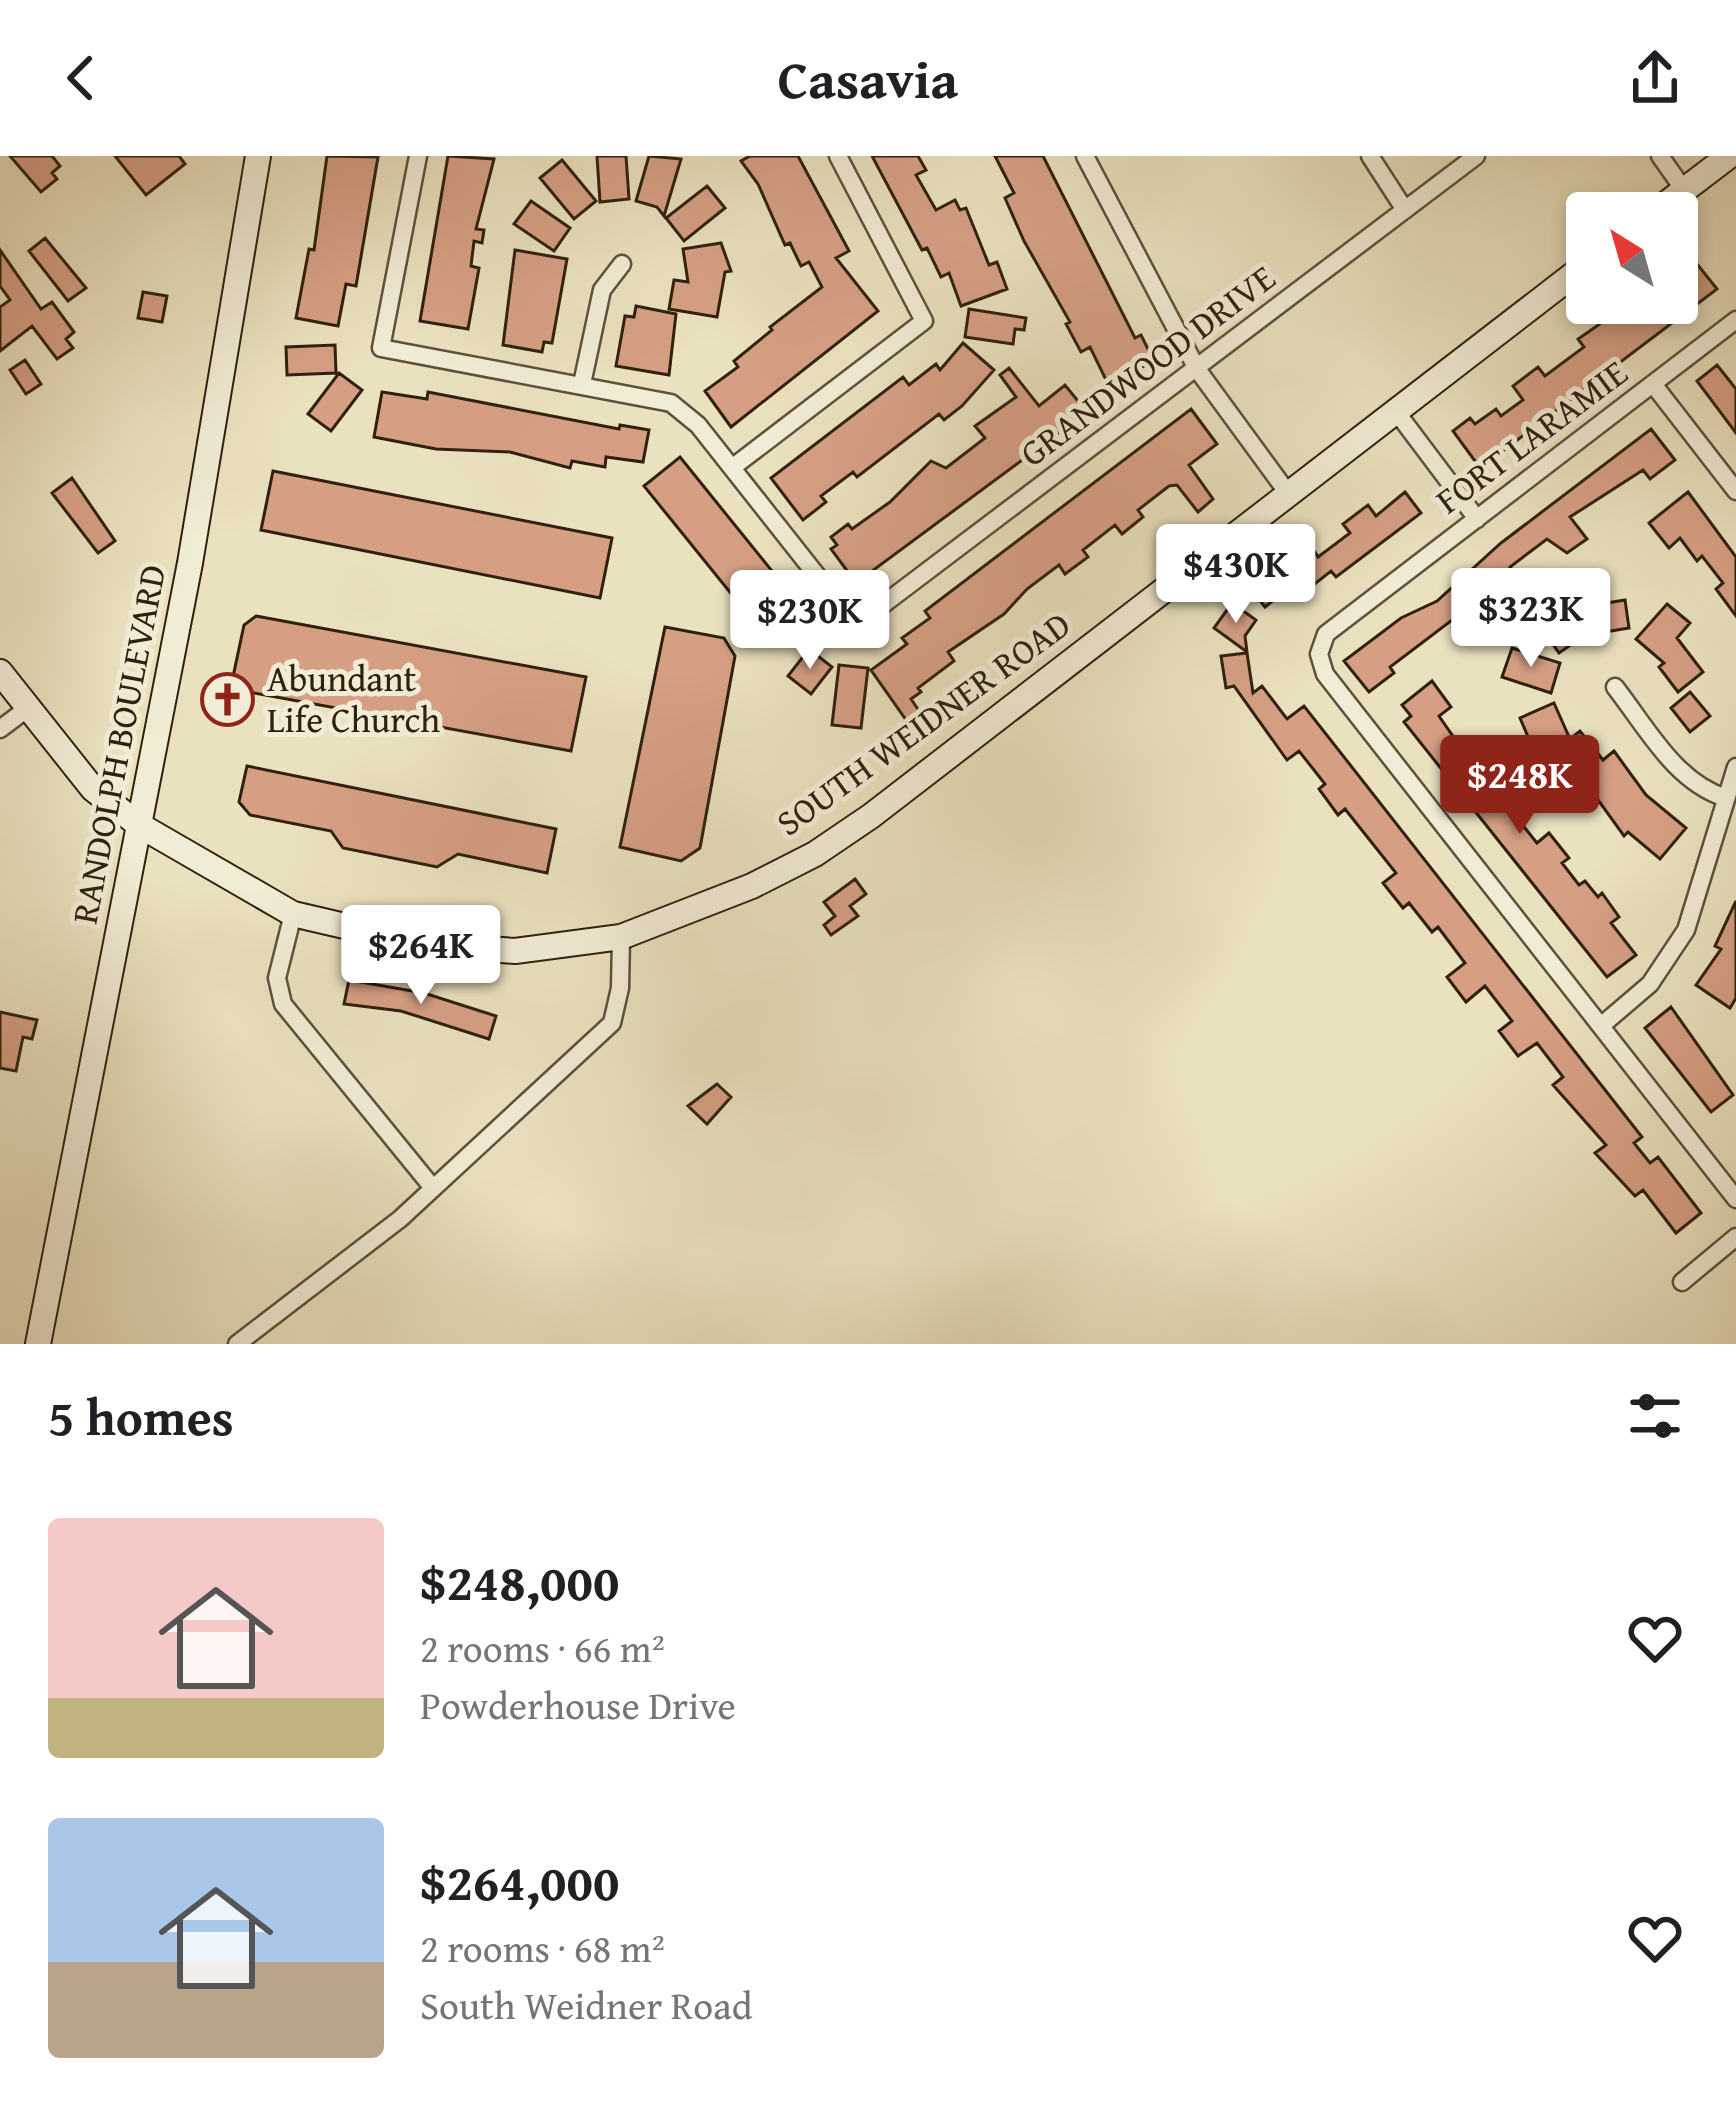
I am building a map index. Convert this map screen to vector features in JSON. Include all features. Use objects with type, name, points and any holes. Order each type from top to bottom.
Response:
[{"type":"main road","name":"RANDOLPH BOULEVARD","points":[[38,1344],[190,563],[258,156]]},
{"type":"main road","points":[[1681,192],[1729,156]]},
{"type":"main road","name":"SOUTH WEIDNER ROAD","points":[[0,672],[93,789],[139,825],[293,914],[462,949],[568,947],[621,937],[707,905],[815,854],[1566,280]]},
{"type":"street","points":[[418,156],[382,349],[670,403],[698,424],[733,467],[924,321],[838,156]]},
{"type":"street","points":[[1085,156],[1197,369],[1287,492]]},
{"type":"street","points":[[1370,156],[1405,210]]},
{"type":"street","name":"GRANDWOOD DRIVE","points":[[733,467],[856,625],[1476,156]]},
{"type":"street","points":[[1660,156],[1684,190]]},
{"type":"street","points":[[582,384],[602,290],[622,264]]},
{"type":"street","name":"FORT LARAMIE","points":[[1602,1025],[1324,674],[1319,655],[1326,634],[1736,320]]},
{"type":"street","points":[[1653,384],[1736,491]]},
{"type":"street","points":[[1395,410],[1477,519]]},
{"type":"street","points":[[1615,687],[1682,774],[1702,790],[1726,798]]},
{"type":"street","points":[[0,728],[28,708]]},
{"type":"street","points":[[1736,767],[1686,930],[1670,960],[1602,1025],[1736,1199]]},
{"type":"street","points":[[293,914],[277,978],[283,1004],[433,1188]]},
{"type":"street","points":[[237,1344],[433,1188],[612,1023],[620,988],[621,937]]},
{"type":"street","points":[[1682,1282],[1736,1238]]},
{"type":"building","points":[[10,156],[52,156],[60,166],[52,173],[57,179],[41,192]]},
{"type":"building","points":[[115,156],[179,156],[185,164],[146,195]]},
{"type":"building","points":[[327,156],[378,157],[356,286],[346,284],[338,326],[296,318],[309,249],[314,250]]},
{"type":"building","points":[[448,156],[494,159],[476,229],[484,230],[482,243],[474,241],[471,266],[479,268],[468,329],[420,321]]},
{"type":"building","points":[[597,156],[626,156],[629,199],[600,202]]},
{"type":"building","points":[[649,156],[681,159],[664,216],[657,207],[636,201]]},
{"type":"building","points":[[750,156],[798,156],[849,251],[836,258],[878,311],[731,427],[705,391],[738,367],[734,361],[770,327],[822,287],[809,262],[801,266],[790,243],[785,245],[758,184],[741,161]]},
{"type":"building","points":[[872,156],[918,156],[926,170],[916,175],[936,210],[955,200],[960,210],[966,208],[989,265],[997,262],[1007,289],[961,306],[949,273],[941,277],[927,248],[922,250]]},
{"type":"building","points":[[995,156],[1043,156],[1135,338],[1141,335],[1154,361],[1108,384],[1090,347],[1081,352],[1005,198],[1014,193]]},
{"type":"building","points":[[562,160],[596,201],[574,219],[540,178]]},
{"type":"building","points":[[707,186],[725,208],[684,241],[666,218]]},
{"type":"building","points":[[531,201],[570,228],[554,251],[514,224]]},
{"type":"building","points":[[45,238],[86,288],[68,301],[29,251]]},
{"type":"building","points":[[721,243],[731,271],[725,272],[717,317],[669,309],[674,280],[688,282],[683,249]]},
{"type":"building","points":[[0,250],[41,309],[52,302],[74,332],[66,339],[73,348],[57,359],[32,326],[0,351],[0,307],[10,300],[0,286]]},
{"type":"building","points":[[515,250],[567,259],[552,343],[544,342],[542,352],[503,345]]},
{"type":"building","points":[[1698,265],[1717,289],[1698,303]]},
{"type":"building","points":[[143,292],[167,296],[162,322],[138,318]]},
{"type":"building","points":[[636,306],[676,314],[669,375],[616,366],[625,316],[634,317]]},
{"type":"building","points":[[969,309],[1026,318],[1024,330],[1015,329],[1013,344],[965,337]]},
{"type":"building","points":[[1600,324],[1671,324],[1480,468],[1453,431],[1470,418],[1475,424],[1496,409],[1501,416],[1523,400],[1513,386],[1538,367],[1545,376],[1584,347],[1578,339]]},
{"type":"building","points":[[963,343],[994,370],[962,406],[944,420],[939,414],[857,477],[853,472],[821,496],[826,502],[803,520],[771,478],[903,377],[909,385],[936,364],[940,370]]},
{"type":"building","points":[[335,345],[336,373],[287,375],[286,347]]},
{"type":"building","points":[[25,360],[41,384],[26,394],[10,370]]},
{"type":"building","points":[[1717,365],[1736,389],[1736,433],[1697,381]]},
{"type":"building","points":[[1009,368],[1039,406],[1065,385],[1087,412],[856,583],[831,549],[837,545],[831,537],[848,524],[852,529],[890,502],[931,461],[946,468],[985,438],[975,426],[1016,397],[1000,375]]},
{"type":"building","points":[[339,373],[362,390],[331,431],[308,414]]},
{"type":"building","points":[[382,392],[427,399],[428,392],[619,429],[620,425],[649,430],[643,462],[606,457],[605,467],[572,461],[570,468],[510,452],[436,449],[374,437]]},
{"type":"building","points":[[1191,409],[1217,444],[1189,465],[1213,499],[1198,512],[1177,485],[1169,486],[1138,510],[1143,517],[1122,534],[1115,525],[1083,550],[1088,557],[1065,574],[1059,565],[1027,589],[1004,614],[948,652],[954,661],[918,688],[921,692],[911,699],[924,718],[911,727],[871,670],[907,644],[902,638],[930,618],[925,611]]},
{"type":"building","points":[[1651,429],[1675,460],[1650,479],[1643,470],[1570,517],[1587,539],[1567,553],[1547,539],[1510,567],[1526,588],[1501,607],[1489,592],[1390,667],[1394,673],[1369,692],[1344,661],[1401,618],[1437,601],[1501,543]]},
{"type":"building","points":[[680,457],[813,622],[783,645],[744,588],[733,596],[644,486]]},
{"type":"building","points":[[273,471],[612,538],[600,598],[261,530]]},
{"type":"building","points":[[72,478],[115,541],[98,553],[52,493]]},
{"type":"building","points":[[1405,492],[1421,513],[1336,577],[1331,571],[1302,594],[1294,584],[1265,607],[1249,586],[1273,567],[1282,578],[1315,552],[1318,557],[1350,533],[1343,524],[1368,505],[1376,516]]},
{"type":"building","points":[[1688,492],[1736,557],[1736,616],[1716,589],[1723,583],[1702,556],[1697,561],[1680,538],[1669,548],[1649,523]]},
{"type":"building","points":[[1625,600],[1629,628],[1599,633],[1594,605]]},
{"type":"building","points":[[1232,603],[1256,620],[1245,636],[1247,652],[1214,628]]},
{"type":"building","points":[[1561,603],[1585,635],[1559,653],[1536,621]]},
{"type":"building","points":[[1667,604],[1690,623],[1677,638],[1703,672],[1678,692],[1659,667],[1664,663],[1636,639]]},
{"type":"building","points":[[256,616],[586,677],[571,751],[243,691],[233,677],[244,625]]},
{"type":"building","points":[[665,627],[724,638],[735,656],[700,848],[681,861],[620,847]]},
{"type":"building","points":[[1512,648],[1560,663],[1551,693],[1502,677]]},
{"type":"building","points":[[809,649],[832,667],[811,694],[788,676]]},
{"type":"building","points":[[1247,653],[1253,693],[1262,686],[1287,719],[1304,706],[1642,1137],[1634,1143],[1650,1163],[1658,1157],[1701,1213],[1676,1233],[1643,1190],[1635,1196],[1595,1153],[1606,1145],[1553,1085],[1563,1077],[1537,1043],[1518,1056],[1499,1031],[1512,1021],[1485,986],[1466,1002],[1447,977],[1465,963],[1438,927],[1432,932],[1409,903],[1403,908],[1383,883],[1396,873],[1345,809],[1338,815],[1319,789],[1325,784],[1299,751],[1287,760],[1234,686],[1226,688],[1221,656]]},
{"type":"building","points":[[839,665],[868,668],[861,728],[832,725]]},
{"type":"building","points":[[1432,681],[1451,707],[1439,716],[1486,784],[1501,772],[1521,797],[1508,807],[1537,843],[1549,833],[1569,858],[1562,863],[1579,885],[1585,881],[1598,897],[1602,893],[1619,917],[1611,923],[1636,955],[1607,977],[1404,722],[1411,716],[1402,705]]},
{"type":"building","points":[[1690,692],[1710,716],[1690,732],[1671,708]]},
{"type":"building","points":[[1554,703],[1570,739],[1580,731],[1603,760],[1614,751],[1646,795],[1686,828],[1660,859],[1628,832],[1624,836],[1578,772],[1574,775],[1565,763],[1558,768],[1538,743],[1532,746],[1520,718]]},
{"type":"building","points":[[247,766],[556,829],[547,873],[458,854],[437,867],[343,848],[331,831],[250,815],[239,802]]},
{"type":"building","points":[[855,879],[866,894],[850,906],[858,916],[831,935],[824,925],[835,916],[824,902]]},
{"type":"building","points":[[1736,901],[1736,998],[1730,1008],[1696,985],[1721,949],[1715,946]]},
{"type":"building","points":[[349,980],[424,993],[496,1016],[489,1039],[401,1011],[344,1004]]},
{"type":"building","points":[[1671,1007],[1733,1095],[1711,1112],[1645,1028]]},
{"type":"building","points":[[0,1012],[37,1020],[32,1039],[23,1037],[16,1071],[0,1068]]},
{"type":"building","points":[[717,1084],[731,1097],[707,1124],[688,1106]]},
{"type":"place","name":"Abundant Life Church","points":[[228,699]]}]
